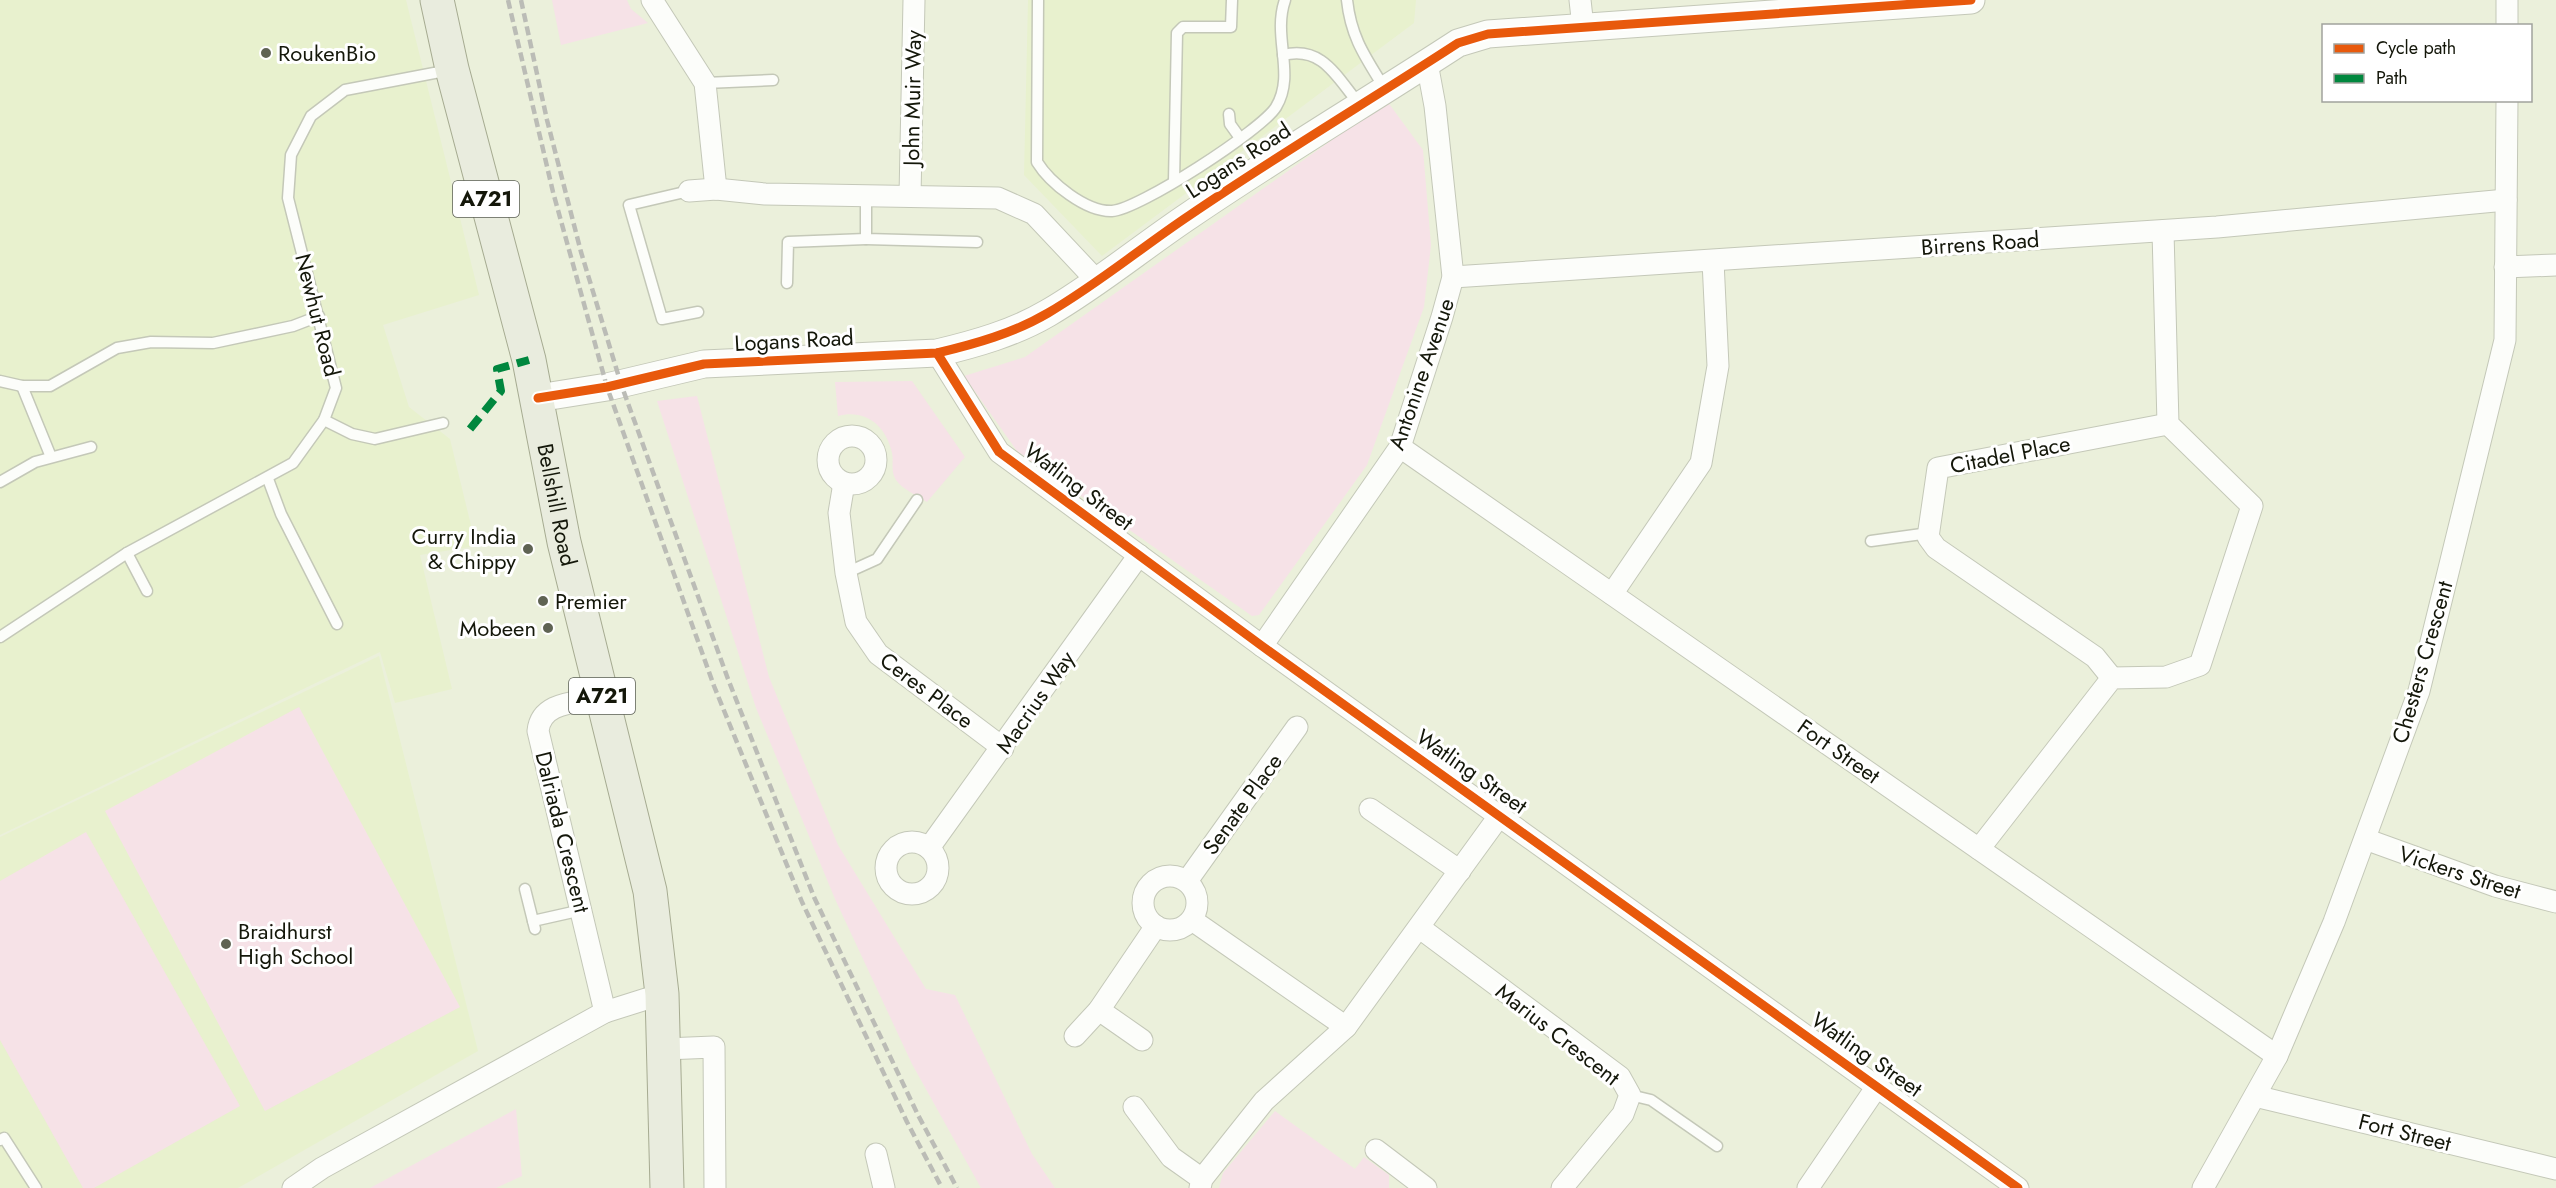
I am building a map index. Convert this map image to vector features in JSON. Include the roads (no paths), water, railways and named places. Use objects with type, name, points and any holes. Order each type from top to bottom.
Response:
[{"type":"main road","name":"Bellshill Road","points":[[437,0],[452,69],[538,398],[564,542],[650,891],[662,994],[667,1188]]},
{"type":"street","points":[[652,0],[705,83],[716,189]]},
{"type":"street","name":"John Muir Way","points":[[910,196],[914,0]]},
{"type":"street","points":[[1580,0],[1583,27]]},
{"type":"street","name":"Logans Road","points":[[538,398],[607,387],[704,364],[937,353],[974,344],[1013,330],[1046,314],[1097,281],[1189,215],[1458,43],[1488,34],[1971,0]]},
{"type":"street","points":[[2507,0],[2507,24]]},
{"type":"street","name":"Antonine Avenue","points":[[1262,646],[1400,447],[1453,277],[1435,106],[1427,63]]},
{"type":"street","name":"Chesters Crescent","points":[[2203,1188],[2277,1056],[2334,922],[2419,691],[2505,340],[2507,102]]},
{"type":"street","name":"John Muir Way","points":[[689,191],[716,189],[765,194],[998,198],[1034,214],[1097,281]]},
{"type":"street","name":"Birrens Road","points":[[1453,277],[2163,231],[2506,200]]},
{"type":"street","points":[[2112,678],[2166,677],[2200,665],[2252,506],[2168,424],[2163,231]]},
{"type":"street","points":[[1612,594],[1701,463],[1718,366],[1713,261]]},
{"type":"street","points":[[2505,267],[2556,265]]},
{"type":"street","name":"Watling Street","points":[[937,353],[999,452],[1262,646],[1878,1085],[2018,1188]]},
{"type":"street","name":"Citadel Place","points":[[1929,534],[1938,468],[2168,424]]},
{"type":"street","name":"Fort Street","points":[[1400,447],[2277,1056]]},
{"type":"street","name":"Ceres Place","points":[[844,483],[839,513],[846,573],[856,621],[878,654],[1003,747]]},
{"type":"street","points":[[1929,534],[1936,548],[2095,657],[2112,678]]},
{"type":"street","name":"Macrius Way","points":[[929,848],[1139,555]]},
{"type":"street","points":[[1979,849],[2112,678]]},
{"type":"street","name":"Dalriada Crescent","points":[[602,697],[548,709],[540,719],[538,731],[605,1012]]},
{"type":"street","name":"Senate Place","points":[[1187,881],[1297,727]]},
{"type":"street","points":[[1370,809],[1460,870]]},
{"type":"street","points":[[1134,1107],[1171,1157],[1201,1183],[1264,1101],[1346,1027],[1500,815]]},
{"type":"street","name":"Vickers Street","points":[[2365,839],[2494,886],[2556,902]]},
{"type":"street","points":[[1170,875],[1187,881],[1197,895],[1196,912],[1192,920],[1186,925],[1171,930],[1156,926],[1149,920],[1143,904],[1148,887],[1154,881],[1170,875]]},
{"type":"street","points":[[1192,920],[1346,1027]]},
{"type":"street","points":[[1075,1036],[1099,1010],[1156,926]]},
{"type":"street","name":"Marius Crescent","points":[[1420,928],[1620,1077],[1630,1095],[1623,1114],[1562,1188]]},
{"type":"street","points":[[293,1188],[322,1168],[605,1012],[662,994]]},
{"type":"street","points":[[1099,1010],[1142,1040]]},
{"type":"street","points":[[664,1049],[714,1047],[715,1188]]},
{"type":"street","points":[[1808,1188],[1878,1085]]},
{"type":"street","name":"Fort Street","points":[[2255,1095],[2556,1169]]},
{"type":"street","points":[[1376,1150],[1414,1184]]},
{"type":"street","points":[[876,1154],[884,1188]]},
{"type":"lane","points":[[1038,0],[1036,151],[1041,168],[1075,197],[1106,210],[1134,204],[1174,181],[1240,138],[1275,109],[1284,81],[1279,23],[1285,0]]},
{"type":"lane","points":[[1174,181],[1177,33],[1184,27],[1231,27],[1232,0]]},
{"type":"lane","points":[[1347,0],[1349,24],[1355,41],[1385,89]]},
{"type":"lane","points":[[1282,55],[1302,52],[1318,57],[1360,105]]},
{"type":"lane","name":"Newhut Road","points":[[0,637],[127,553],[293,463],[324,420],[336,388],[288,198],[291,155],[311,116],[345,90],[452,69]]},
{"type":"lane","points":[[705,83],[773,80]]},
{"type":"lane","points":[[1229,114],[1230,124],[1240,138]]},
{"type":"lane","points":[[689,191],[629,205],[662,319],[698,312]]},
{"type":"lane","points":[[866,195],[866,239]]},
{"type":"lane","points":[[787,283],[788,242],[866,239],[976,242]]},
{"type":"lane","points":[[0,381],[22,386],[50,386],[117,348],[135,344],[213,343],[293,326],[319,316]]},
{"type":"lane","points":[[22,386],[51,457]]},
{"type":"lane","points":[[324,420],[352,434],[375,439],[443,423]]},
{"type":"lane","points":[[0,482],[35,462],[91,447]]},
{"type":"lane","points":[[267,478],[281,514],[337,624]]},
{"type":"lane","points":[[846,573],[877,559],[917,500]]},
{"type":"lane","points":[[1871,542],[1929,534]]},
{"type":"lane","points":[[127,553],[147,591]]},
{"type":"lane","points":[[525,889],[534,925],[582,910]]},
{"type":"lane","points":[[1630,1095],[1651,1100],[1717,1146]]},
{"type":"lane","points":[[0,1140],[4,1138],[36,1188]]},
{"type":"railway","points":[[508,0],[553,192],[607,387],[714,686],[802,902],[907,1122],[942,1188]]},
{"type":"railway","points":[[521,0],[547,120],[581,252],[621,384],[728,679],[814,897],[918,1115],[957,1188]]},
{"type":"place","name":"RoukenBio","points":[[266,53]]},
{"type":"place","name":"Curry India & Chippy","points":[[528,549]]},
{"type":"place","name":"Premier","points":[[543,601]]},
{"type":"place","name":"Mobeen","points":[[548,628]]},
{"type":"place","name":"Braidhurst High School","points":[[226,944]]}]
